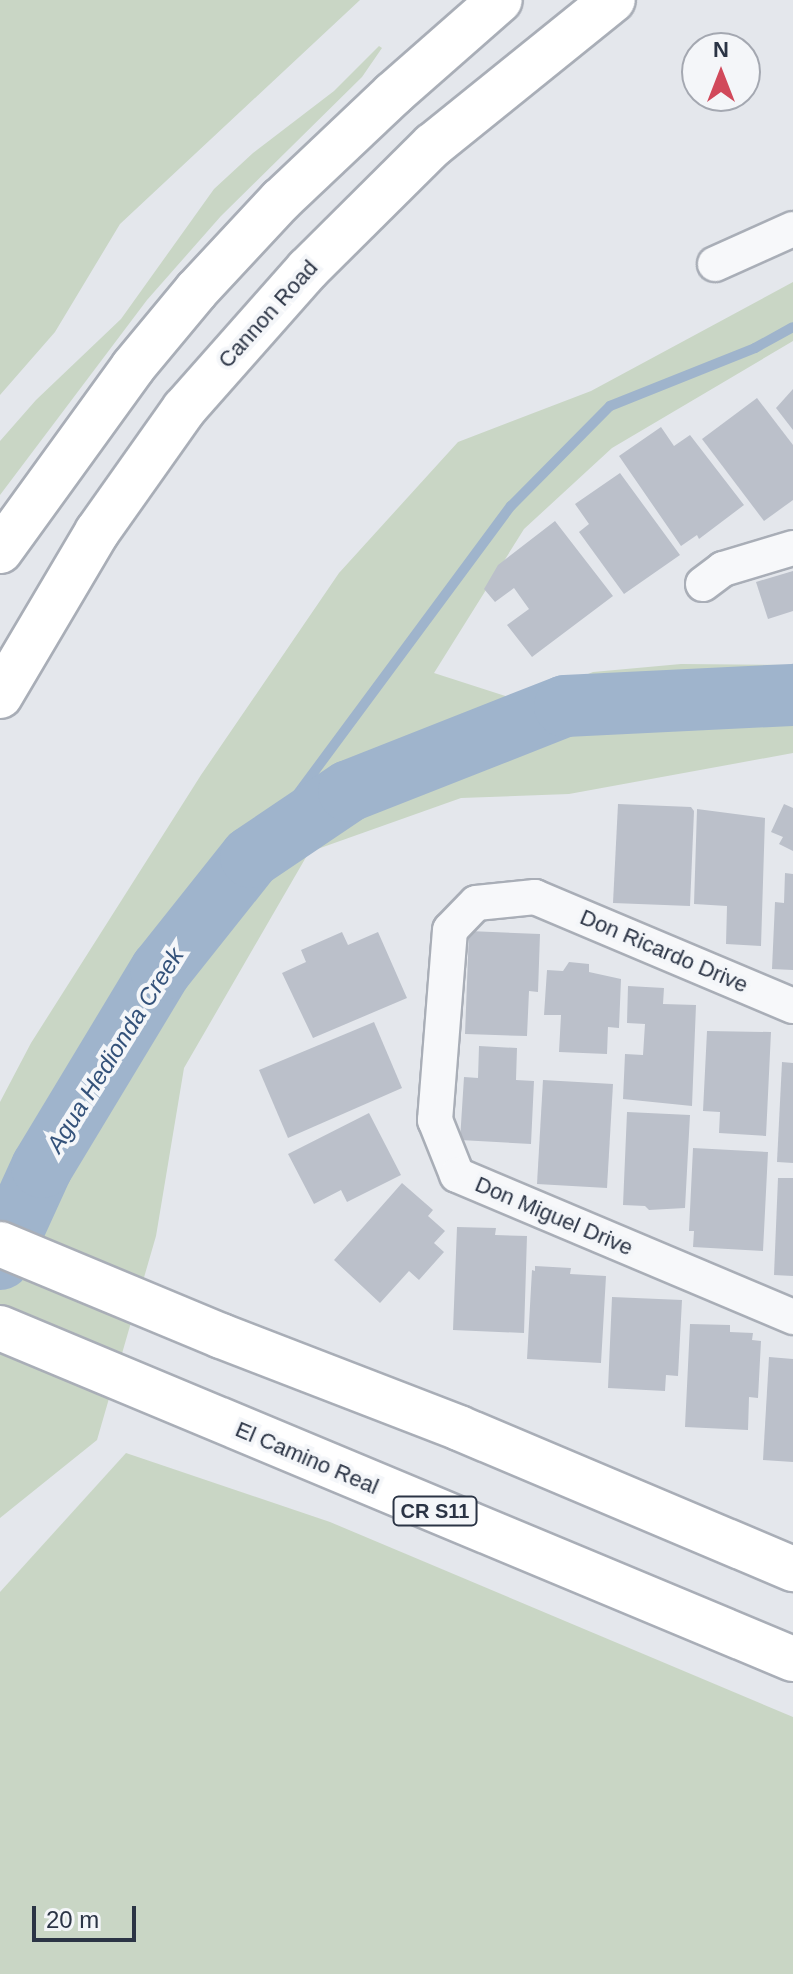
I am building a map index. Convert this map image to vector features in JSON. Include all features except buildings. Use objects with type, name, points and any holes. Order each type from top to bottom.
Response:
[{"type":"main road","points":[[0,551],[133,367],[196,291],[281,200],[393,94],[500,0]]},
{"type":"main road","name":"Cannon Road","points":[[0,696],[97,532],[205,385],[308,269],[433,145],[613,0]]},
{"type":"main road","points":[[0,1244],[459,1428],[793,1569]]},
{"type":"main road","name":"El Camino Real","points":[[0,1328],[793,1659]]},
{"type":"street","points":[[715,264],[793,229]]},
{"type":"street","points":[[703,584],[723,569],[793,548]]},
{"type":"street","name":"Don Ricardo Drive","points":[[535,897],[793,1006]]},
{"type":"street","name":"Don Miguel Drive","points":[[535,897],[476,903],[450,930],[435,1120],[457,1175],[793,1317]]},
{"type":"green space","points":[[0,0],[360,0],[120,224],[55,332],[0,395]]},
{"type":"green space","points":[[379,46],[382,48],[362,77],[221,216],[147,300],[0,495],[0,441],[36,400],[121,319],[214,189],[253,153],[334,91]]},
{"type":"green space","points":[[793,282],[793,341],[612,448],[524,529],[434,673],[521,701],[593,672],[681,664],[793,665],[793,753],[569,794],[461,798],[309,852],[184,1068],[156,1236],[97,1440],[0,1518],[0,1102],[31,1043],[201,775],[339,573],[458,442],[591,391]]},
{"type":"green space","points":[[126,1453],[330,1522],[793,1717],[793,1974],[0,1974],[0,1592]]},
{"type":"waterway","points":[[251,857],[511,506],[610,406],[755,348],[793,327]]},
{"type":"waterway","name":"Agua Hedionda Creek","points":[[0,1259],[42,1167],[161,970],[251,857],[349,791],[565,706],[793,695]]}]
